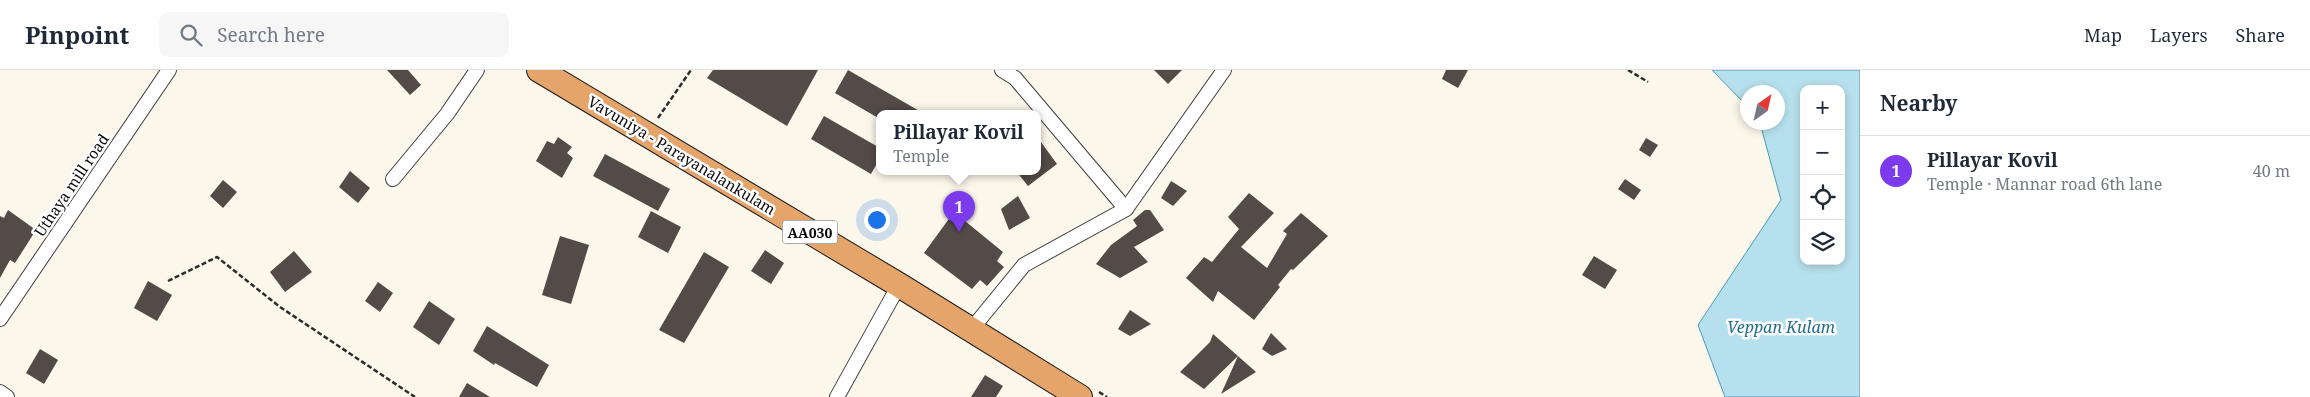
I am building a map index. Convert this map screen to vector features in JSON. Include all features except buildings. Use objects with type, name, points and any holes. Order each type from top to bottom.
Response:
[{"type":"highway","name":"Vavuniya - Parayanalankulam","points":[[539,70],[899,285],[1080,397]]},
{"type":"street","name":"Uthaya mill road","points":[[0,319],[168,70]]},
{"type":"street","points":[[393,179],[447,114],[477,70]]},
{"type":"street","points":[[1002,70],[1015,78],[1126,209]]},
{"type":"street","points":[[970,330],[1024,265],[1126,209],[1224,70]]},
{"type":"street","points":[[837,397],[899,285]]},
{"type":"street","points":[[0,392],[7,397]]},
{"type":"path","points":[[649,114],[658,119],[691,70]]},
{"type":"path","points":[[1628,70],[1648,82]]},
{"type":"path","points":[[168,281],[217,257],[280,307],[415,397]]},
{"type":"water","name":"Veppan Kulam","points":[[1712,70],[1860,70],[1860,397],[1725,397],[1698,325],[1781,200],[1762,130],[1785,130],[1785,85],[1740,85],[1740,99]]},
{"type":"place","name":"Pillayar Kovil","points":[[959,232]]}]
